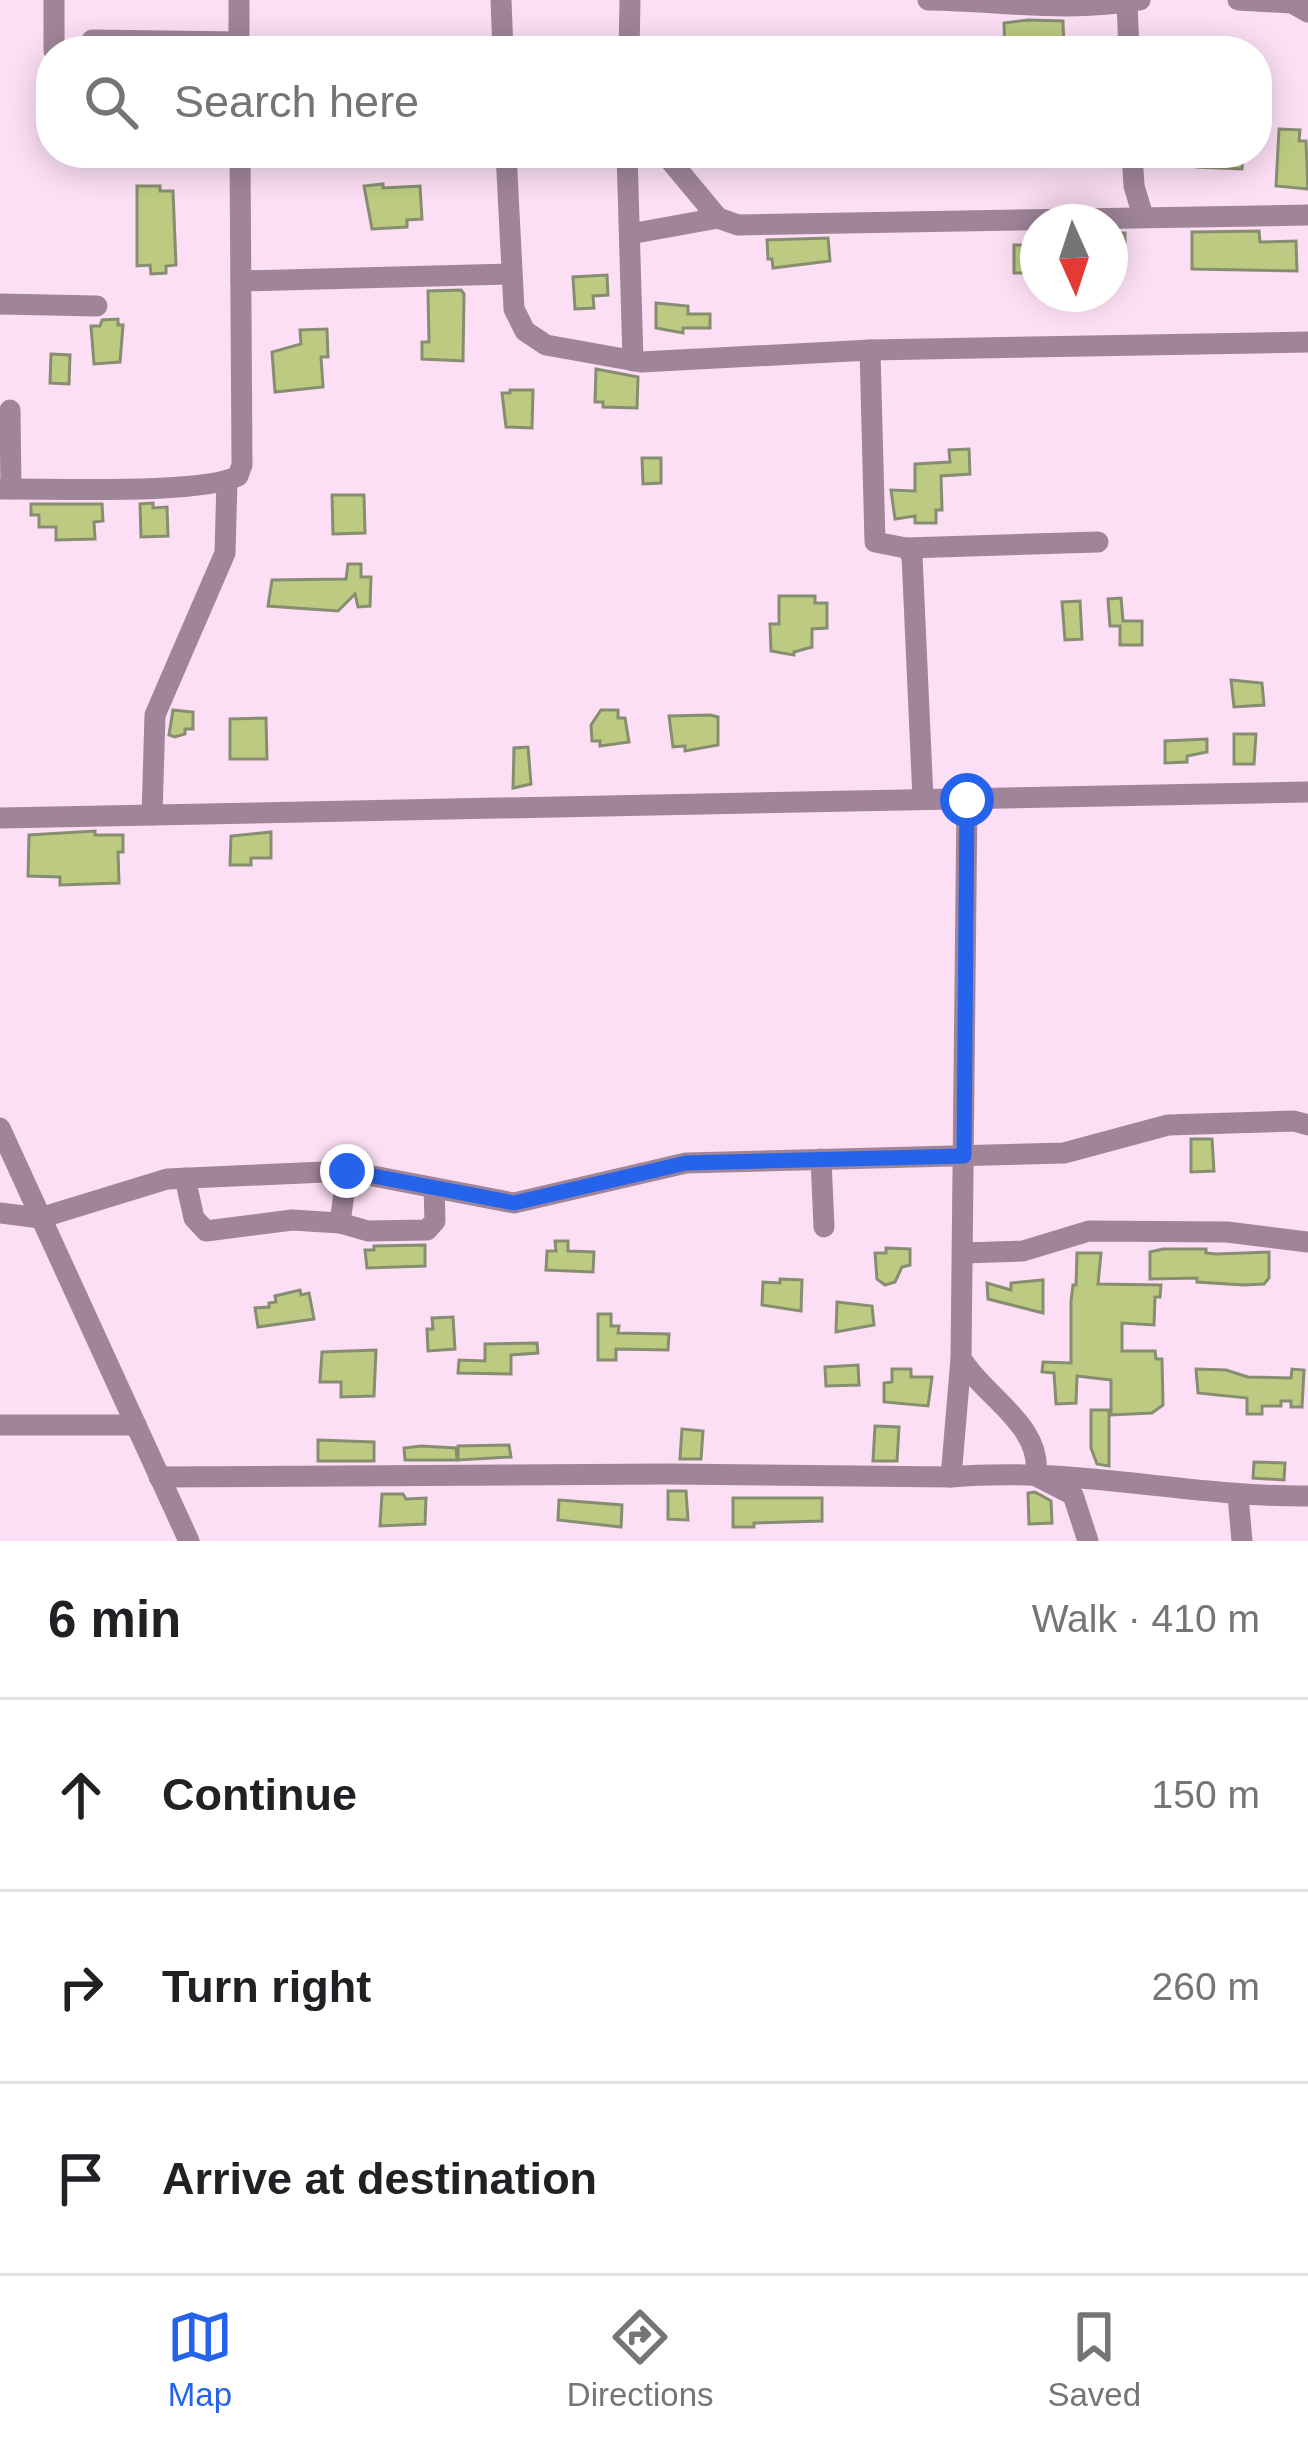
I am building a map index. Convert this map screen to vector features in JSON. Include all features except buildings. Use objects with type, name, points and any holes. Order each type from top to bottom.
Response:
[{"type":"street","points":[[54,0],[54,36]]},
{"type":"street","points":[[239,0],[239,36]]},
{"type":"street","points":[[501,0],[502,36]]},
{"type":"street","points":[[629,36],[630,0]]},
{"type":"street","points":[[928,0],[990,1],[1042,9],[1134,1],[1130,36]]},
{"type":"street","points":[[1238,0],[1292,3],[1308,12]]},
{"type":"street","points":[[10,410],[6,489],[156,487],[238,476],[242,465],[240,168]]},
{"type":"street","points":[[506,168],[514,309],[525,331],[546,345],[633,361],[870,350],[1308,342]]},
{"type":"street","points":[[628,168],[633,361]]},
{"type":"street","points":[[676,168],[718,218]]},
{"type":"street","points":[[1132,168],[1143,216]]},
{"type":"street","points":[[630,234],[718,218],[738,225],[1308,215]]},
{"type":"street","points":[[241,281],[510,274]]},
{"type":"street","points":[[0,304],[98,306]]},
{"type":"street","points":[[870,350],[875,542],[906,548],[1098,542]]},
{"type":"street","points":[[152,815],[155,715],[225,553],[227,481]]},
{"type":"street","points":[[906,548],[912,556],[923,799]]},
{"type":"street","points":[[0,818],[1308,792]]},
{"type":"street","points":[[951,1477],[961,1358],[967,800]]},
{"type":"street","points":[[0,1213],[40,1218],[167,1179],[347,1171],[514,1203],[686,1163],[1064,1153],[1168,1124],[1294,1121],[1308,1125]]},
{"type":"street","points":[[0,1129],[189,1541]]},
{"type":"street","points":[[821,1159],[824,1227]]},
{"type":"street","points":[[340,1223],[347,1171]]},
{"type":"street","points":[[185,1178],[194,1218],[206,1232],[326,1219],[368,1232],[427,1230],[435,1221],[434,1188]]},
{"type":"street","points":[[963,1253],[1023,1251],[1089,1231],[1227,1232],[1308,1242]]},
{"type":"street","points":[[961,1358],[973,1379],[1026,1433],[1037,1465],[1036,1477]]},
{"type":"street","points":[[0,1426],[136,1425]]},
{"type":"street","points":[[159,1477],[990,1474],[1136,1481],[1238,1496],[1308,1496]]},
{"type":"street","points":[[1036,1477],[1073,1496],[1088,1541]]},
{"type":"street","points":[[1238,1496],[1242,1541]]},
{"type":"route","points":[[347,1171],[514,1203],[686,1163],[964,1156],[967,800]]}]
